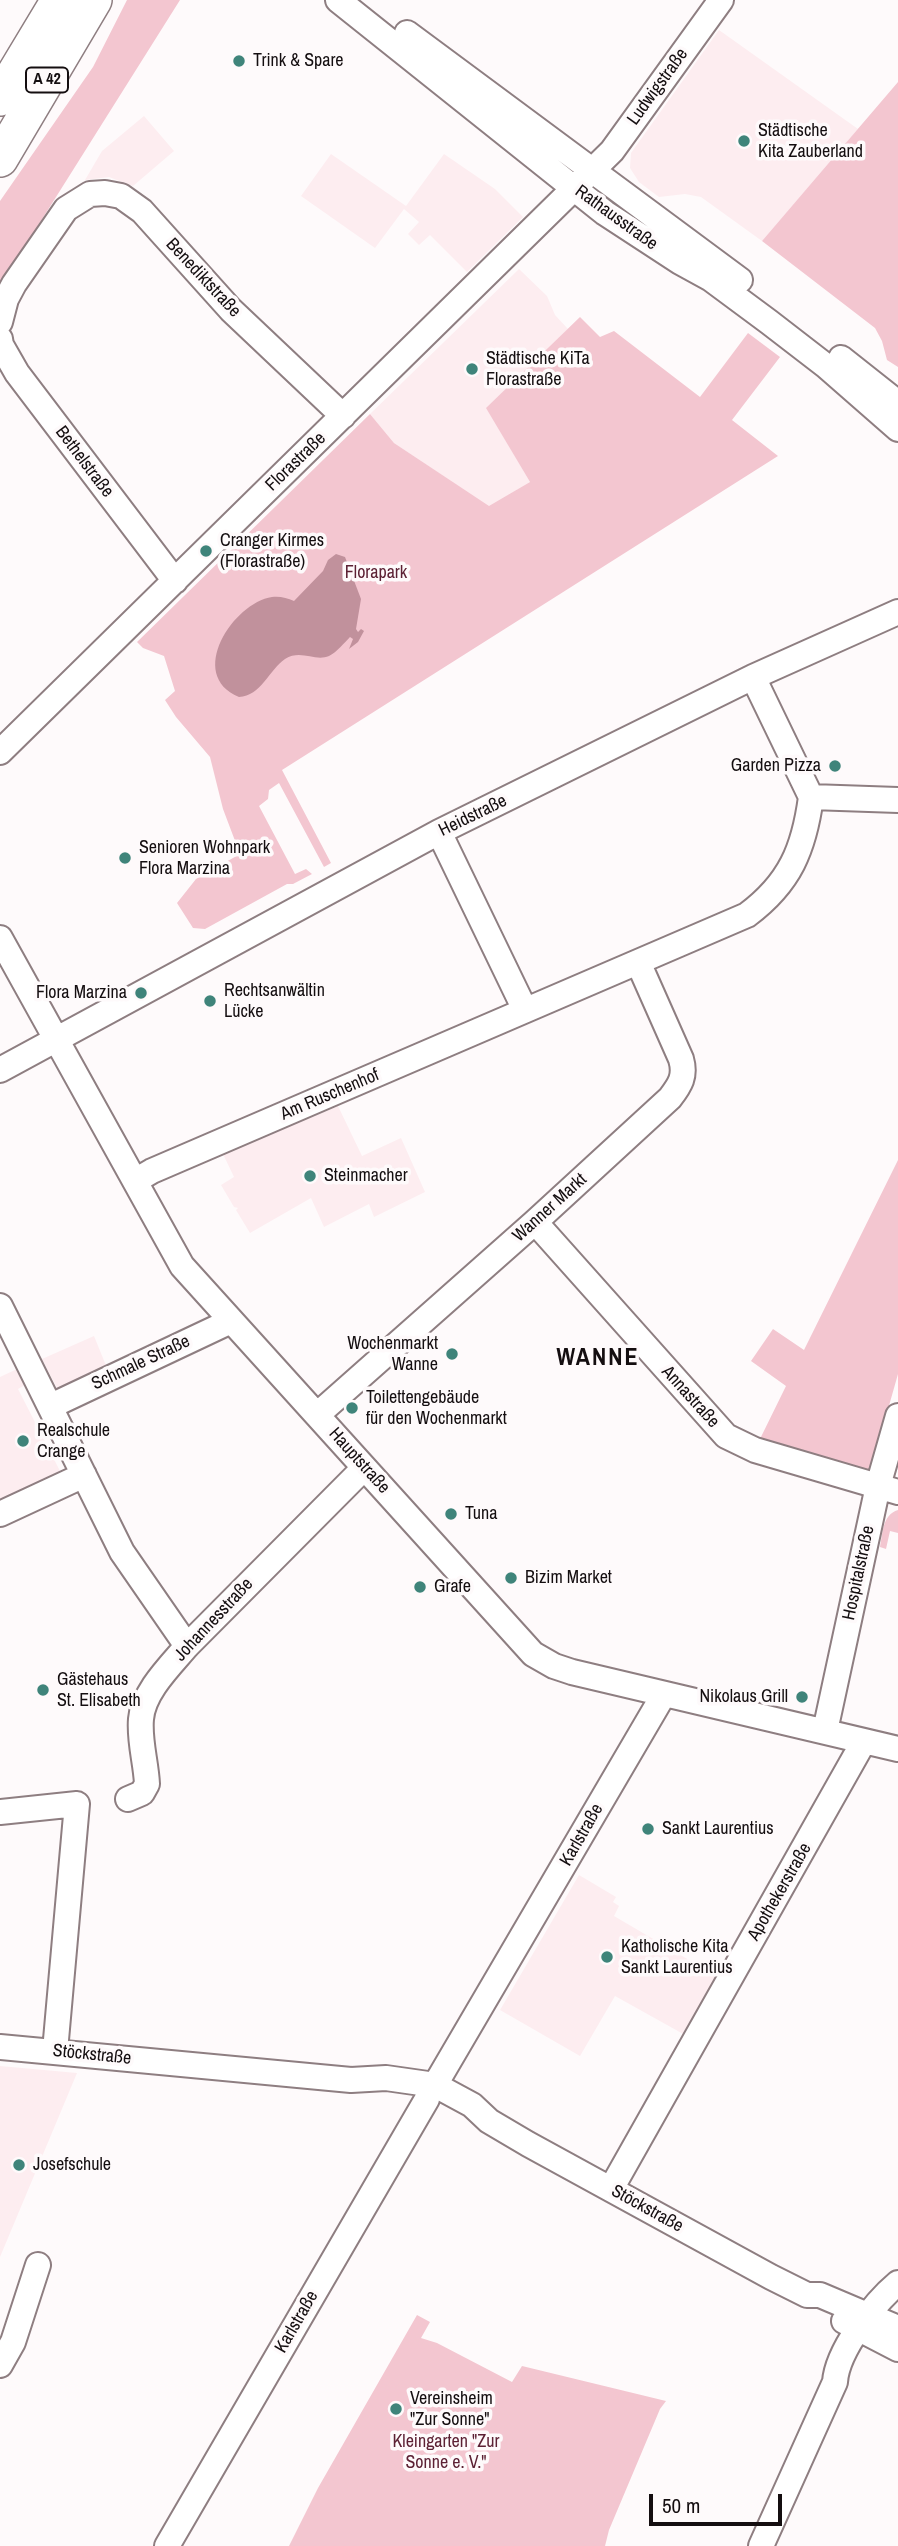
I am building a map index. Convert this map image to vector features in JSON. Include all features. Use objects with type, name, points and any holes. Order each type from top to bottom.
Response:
[{"type":"highway","name":"A 42","points":[[0,98],[60,0]]},
{"type":"highway","name":"A 42","points":[[0,159],[93,0]]},
{"type":"street","name":"Rathausstraße","points":[[338,0],[584,181],[787,316],[898,403]]},
{"type":"street","name":"Rathausstraße","points":[[363,0],[584,181],[605,213],[711,279],[759,314],[826,366],[898,429]]},
{"type":"street","name":"Ludwigstraße","points":[[584,181],[612,151],[720,0]]},
{"type":"street","name":"Florastraße","points":[[0,752],[584,181]]},
{"type":"street","name":"Benediktstraße","points":[[0,322],[6,299],[14,284],[53,224],[66,209],[90,194],[121,196],[142,211],[230,310],[343,416]]},
{"type":"street","name":"Bethelstraße","points":[[0,339],[7,357],[24,383],[175,581]]},
{"type":"street","name":"Heidstraße","points":[[0,1070],[439,832],[753,677],[898,612]]},
{"type":"street","points":[[753,677],[811,797],[898,800]]},
{"type":"street","name":"Am Ruschenhof","points":[[135,1181],[152,1171],[747,915],[772,894],[795,862],[807,823],[811,797]]},
{"type":"street","points":[[439,832],[525,1010]]},
{"type":"street","name":"Hauptstraße","points":[[0,939],[182,1266],[534,1654],[554,1666],[572,1672],[898,1749]]},
{"type":"street","name":"Wanner Markt","points":[[317,1415],[535,1223],[670,1098],[682,1078],[684,1069],[638,962]]},
{"type":"street","name":"Annastraße","points":[[535,1223],[726,1436],[755,1450],[888,1489]]},
{"type":"street","points":[[0,1306],[122,1552],[187,1646]]},
{"type":"street","name":"Schmale Straße","points":[[51,1406],[231,1321]]},
{"type":"street","name":"Hospitalstraße","points":[[825,1731],[888,1489],[898,1416]]},
{"type":"street","name":"Johannesstraße","points":[[128,1799],[142,1793],[146,1784],[141,1717],[151,1693],[187,1646],[365,1468]]},
{"type":"street","points":[[0,1514],[83,1475]]},
{"type":"street","name":"Karlstraße","points":[[167,2546],[664,1694]]},
{"type":"street","name":"Apothekerstraße","points":[[611,2189],[864,1741]]},
{"type":"street","points":[[0,1812],[77,1804],[55,2051]]},
{"type":"street","name":"Stöckstraße","points":[[0,2047],[351,2080],[379,2090],[431,2092],[472,2105],[489,2121],[734,2258],[807,2294],[820,2295],[880,2323],[898,2349]]},
{"type":"street","points":[[0,2365],[13,2342],[38,2265]]},
{"type":"street","points":[[761,2546],[835,2382],[880,2323],[886,2294],[898,2283]]},
{"type":"shaded area","name":"Städtische Kita Zauberland","points":[[719,30],[858,129],[762,241],[701,197],[685,194],[659,197],[639,182],[630,168],[631,153]]},
{"type":"shaded area","points":[[144,116],[174,151],[133,186],[109,177],[85,180],[102,151]]},
{"type":"shaded area","points":[[331,154],[406,206],[444,154],[495,189],[523,217],[467,272],[430,235],[419,245],[408,234],[419,222],[404,209],[375,248],[301,196]]},
{"type":"shaded area","name":"Städtische KiTa Florastraße","points":[[519,269],[547,296],[555,315],[568,329],[487,408],[530,482],[489,507],[394,443],[370,414]]},
{"type":"shaded area","points":[[336,554],[345,557],[361,599],[356,629],[358,632],[361,629],[364,631],[358,642],[349,649],[353,639],[350,637],[329,656],[291,656],[279,664],[259,687],[247,696],[239,697],[224,687],[216,673],[216,657],[230,625],[257,602],[272,597],[294,601]]},
{"type":"shaded area","points":[[338,1106],[362,1156],[401,1138],[425,1192],[374,1217],[369,1204],[324,1227],[311,1198],[250,1233],[236,1210],[238,1208],[234,1207],[221,1185],[234,1177],[223,1154]]},
{"type":"shaded area","points":[[94,1336],[107,1368],[58,1390],[42,1359]]},
{"type":"shaded area","name":"Realschule Crange","points":[[17,1369],[25,1385],[18,1389],[60,1471],[40,1483],[0,1500],[0,1377]]},
{"type":"shaded area","name":"Katholische Kita Sankt Laurentius","points":[[579,1875],[616,1897],[613,1902],[619,1906],[614,1916],[718,1977],[685,2035],[615,1996],[580,2056],[500,2010]]},
{"type":"shaded area","name":"Josefschule","points":[[0,2066],[77,2073],[0,2257]]},
{"type":"green space","points":[[127,0],[180,0],[0,286],[0,201],[93,67]]},
{"type":"green space","points":[[898,82],[898,367],[887,360],[875,328],[762,241]]},
{"type":"green space","name":"Florapark","points":[[580,317],[600,337],[614,331],[700,397],[748,333],[780,357],[732,420],[778,456],[282,770],[331,863],[324,867],[279,783],[269,790],[268,799],[259,806],[295,874],[306,869],[312,874],[293,884],[287,884],[205,929],[193,928],[177,903],[196,879],[240,854],[223,809],[210,757],[165,700],[175,691],[164,656],[143,648],[137,642],[370,414],[394,443],[489,506],[530,482],[486,408]]},
{"type":"green space","points":[[898,1160],[898,1374],[873,1462],[869,1469],[862,1470],[759,1441],[786,1386],[751,1361],[773,1329],[804,1350]]},
{"type":"green space","points":[[898,1510],[898,1533],[890,1531],[886,1549],[880,1547],[886,1520]]},
{"type":"green space","name":"Kleingarten \"Zur Sonne e. V.\"","points":[[417,2315],[430,2322],[421,2338],[437,2343],[512,2382],[522,2366],[666,2401],[660,2409],[609,2530],[605,2546],[289,2546],[318,2488]]},
{"type":"place","name":"Trink & Spare","points":[[239,61]]},
{"type":"place","name":"Städtische Kita Zauberland","points":[[744,141]]},
{"type":"place","name":"Städtische KiTa Florastraße","points":[[472,369]]},
{"type":"place","name":"Cranger Kirmes (Florastraße)","points":[[206,551]]},
{"type":"place","name":"Garden Pizza","points":[[835,766]]},
{"type":"place","name":"Senioren Wohnpark Flora Marzina","points":[[125,858]]},
{"type":"place","name":"Flora Marzina","points":[[141,993]]},
{"type":"place","name":"Rechtsanwältin Lücke","points":[[210,1001]]},
{"type":"place","name":"Steinmacher","points":[[310,1176]]},
{"type":"place","name":"Wochenmarkt Wanne","points":[[452,1354]]},
{"type":"place","name":"Toilettengebäude für den Wochenmarkt","points":[[352,1408]]},
{"type":"place","name":"Realschule Crange","points":[[23,1441]]},
{"type":"place","name":"Tuna","points":[[451,1514]]},
{"type":"place","name":"Bizim Market","points":[[511,1578]]},
{"type":"place","name":"Grafe","points":[[420,1587]]},
{"type":"place","name":"Gästehaus St. Elisabeth","points":[[43,1690]]},
{"type":"place","name":"Nikolaus Grill","points":[[802,1697]]},
{"type":"place","name":"Sankt Laurentius","points":[[648,1829]]},
{"type":"place","name":"Katholische Kita Sankt Laurentius","points":[[607,1957]]},
{"type":"place","name":"Josefschule","points":[[19,2165]]},
{"type":"place","name":"Vereinsheim \"Zur Sonne\"","points":[[396,2409]]},
{"type":"district","name":"WANNE","points":[[598,1359]]}]
